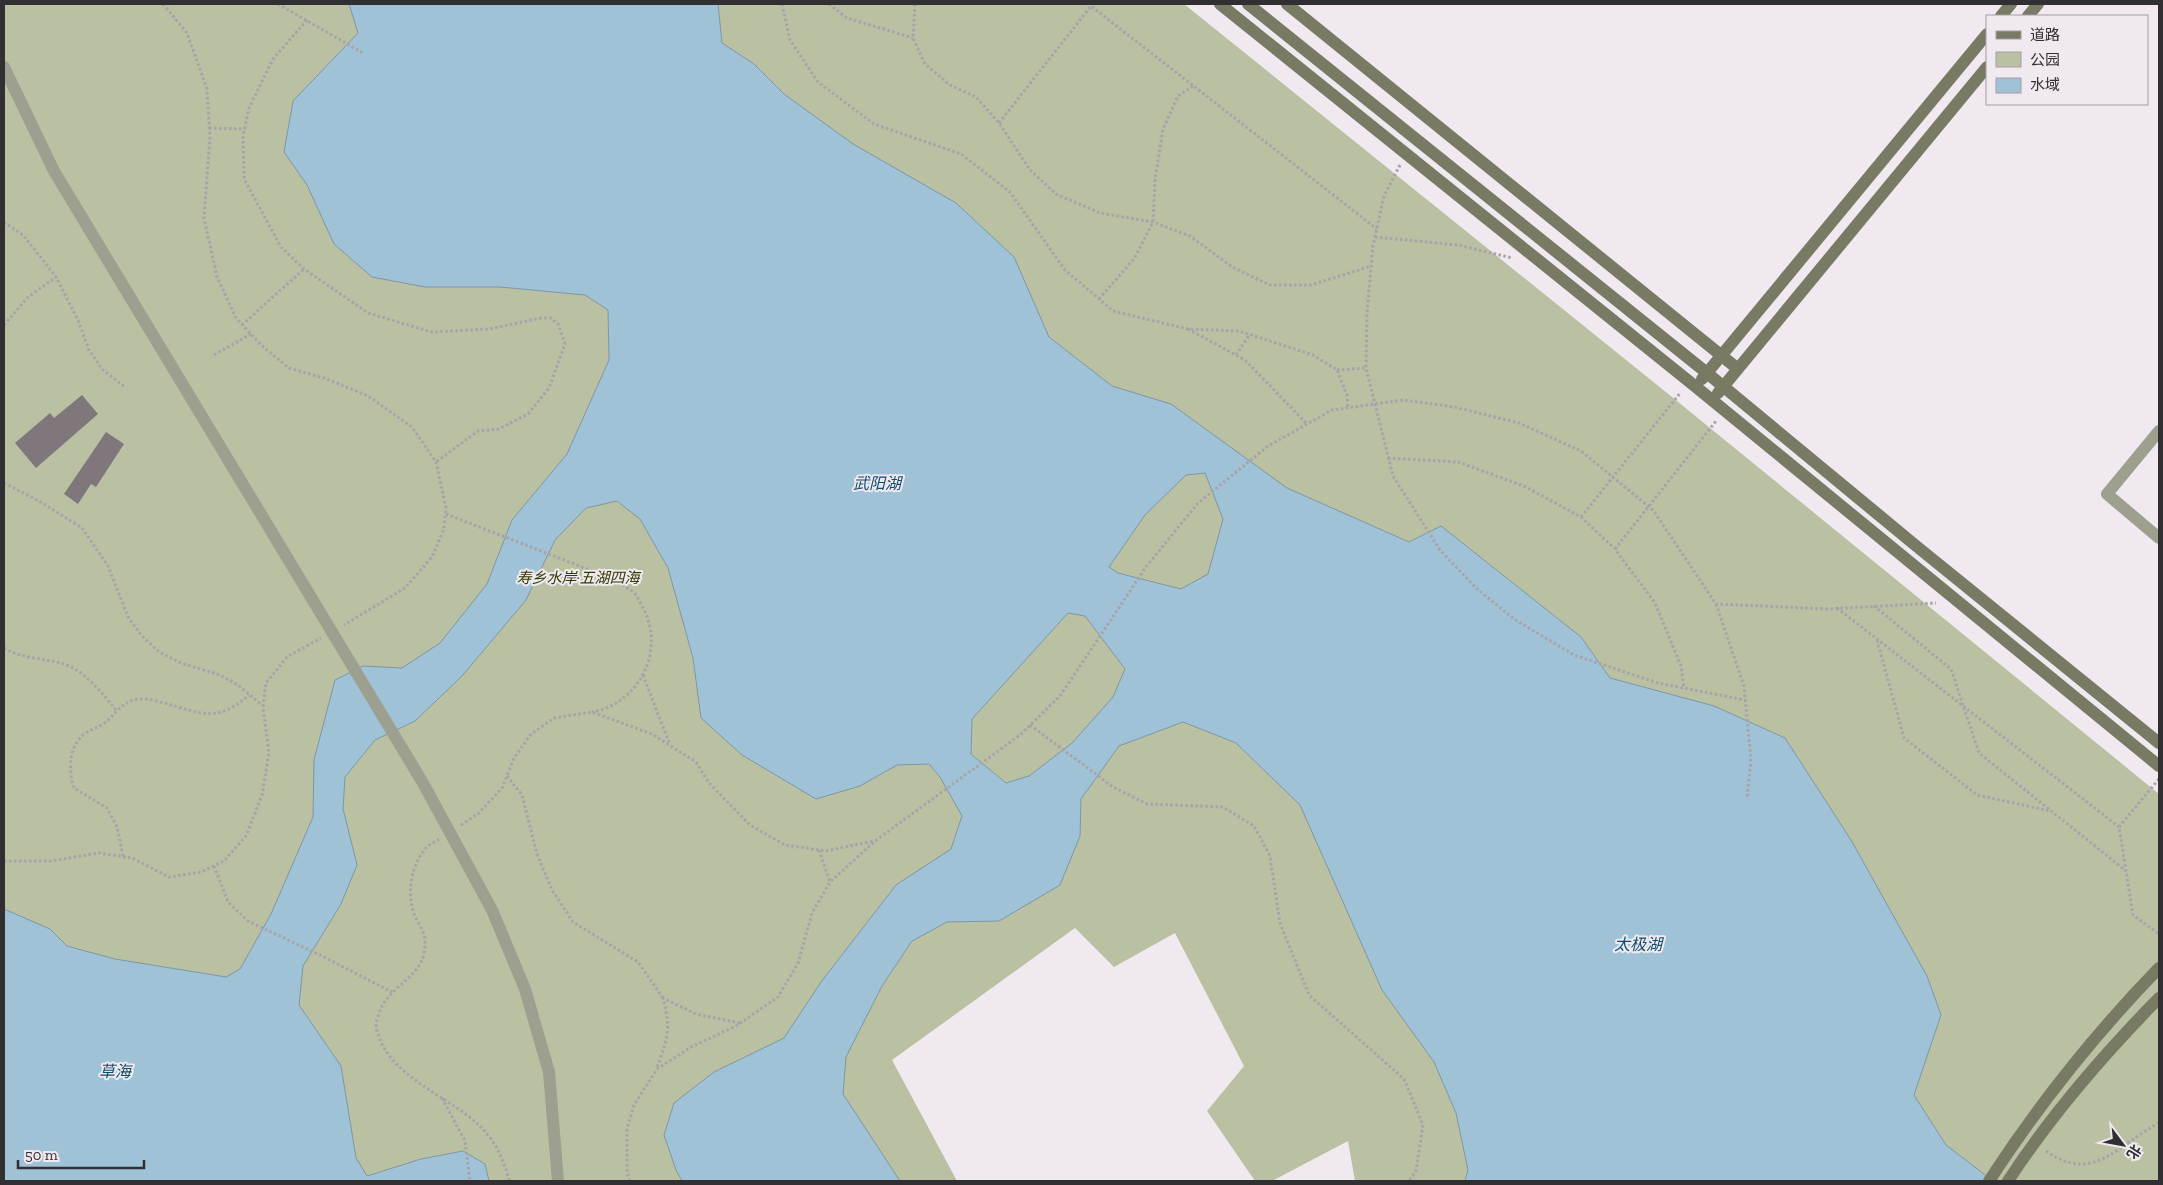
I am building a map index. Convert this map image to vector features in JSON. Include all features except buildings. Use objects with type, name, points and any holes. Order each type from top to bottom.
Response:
[{"type":"street","points":[[1220,4],[1692,385],[2159,766]]},
{"type":"street","points":[[1248,4],[1707,373],[2159,743]]},
{"type":"street","points":[[1287,4],[1738,369]]},
{"type":"street","points":[[2002,15],[2011,4]]},
{"type":"street","points":[[2029,15],[2038,4]]},
{"type":"street","points":[[1692,385],[1707,373],[1986,35]]},
{"type":"street","points":[[4,67],[54,171],[397,741],[450,832],[492,910],[525,989],[549,1072],[558,1181]]},
{"type":"street","points":[[1711,401],[1986,67]]},
{"type":"street","points":[[2159,431],[2107,494],[2159,538]]},
{"type":"street","points":[[1989,1181],[2044,1101],[2087,1046],[2159,968]]},
{"type":"street","points":[[2011,1177],[2113,1046],[2159,998]]},
{"type":"path","points":[[4,861],[52,861],[99,853],[132,858],[170,877],[201,872],[224,862],[246,836],[262,795],[269,753],[263,707],[266,683],[287,657],[405,588],[432,557],[444,529],[446,508],[436,462],[412,427],[368,396],[327,379],[289,368],[261,345],[236,318],[218,276],[204,218],[209,128],[207,89],[187,33],[163,4]]},
{"type":"path","points":[[278,4],[364,53]]},
{"type":"path","points":[[782,4],[790,40],[818,82],[874,124],[961,154],[1010,192],[1065,270],[1113,311],[1188,329],[1239,331],[1313,355],[1337,370],[1366,368]]},
{"type":"path","points":[[829,4],[847,18],[913,38]]},
{"type":"path","points":[[915,4],[913,38],[925,64],[950,85],[976,97],[999,123],[1030,170],[1056,194],[1100,213],[1153,222],[1190,236],[1232,267],[1270,285],[1311,285],[1371,266]]},
{"type":"path","points":[[999,123],[1090,5],[1377,229]]},
{"type":"path","points":[[307,20],[273,59],[249,108],[243,136],[244,179],[281,247],[304,269],[368,313],[432,332],[489,330],[541,318],[551,318],[558,324],[565,344],[549,388],[528,414],[499,429],[478,431],[436,462]]},
{"type":"path","points":[[1099,299],[1134,258],[1153,222],[1155,180],[1163,129],[1178,96],[1193,86]]},
{"type":"path","points":[[209,128],[245,129]]},
{"type":"path","points":[[1406,154],[1384,196],[1375,237],[1367,313],[1366,368],[1393,476],[1440,550],[1476,588],[1514,619],[1574,655],[1658,683],[1745,700]]},
{"type":"path","points":[[4,222],[23,235],[56,277],[78,320],[89,350],[102,370],[126,388]]},
{"type":"path","points":[[1375,237],[1458,245],[1520,260]]},
{"type":"path","points":[[242,324],[304,269]]},
{"type":"path","points":[[4,325],[28,297],[56,277]]},
{"type":"path","points":[[1188,329],[1245,360],[1307,424]]},
{"type":"path","points":[[214,355],[251,334]]},
{"type":"path","points":[[1236,354],[1250,334]]},
{"type":"path","points":[[1337,370],[1347,395],[1348,408]]},
{"type":"path","points":[[1581,517],[1692,385]]},
{"type":"path","points":[[656,1069],[691,1047],[740,1023],[778,997],[798,963],[812,913],[830,882],[875,841],[990,758],[1030,725],[1060,696],[1146,566],[1197,504],[1268,446],[1332,410],[1403,400],[1454,407],[1519,424],[1581,451],[1653,510],[1716,604],[1744,686],[1751,759],[1747,799]]},
{"type":"path","points":[[1615,549],[1724,411]]},
{"type":"path","points":[[1388,458],[1458,462],[1524,486],[1581,517],[1615,549],[1656,603],[1681,666],[1684,688]]},
{"type":"path","points":[[4,483],[39,501],[82,528],[108,566],[128,617],[141,635],[159,652],[181,663],[220,675],[238,685],[263,707]]},
{"type":"path","points":[[446,514],[613,579],[634,592],[648,617],[653,644],[643,675],[629,695],[605,710],[554,718],[531,734],[514,758],[502,788],[478,814],[427,847],[416,864],[409,894],[414,915],[424,932],[426,950],[414,974],[383,1001],[376,1023],[383,1044],[393,1060],[413,1080],[441,1097],[480,1126],[498,1150],[509,1181]]},
{"type":"path","points":[[1716,604],[1837,608],[1957,602]]},
{"type":"path","points":[[1874,606],[1951,669],[1979,753],[2126,871]]},
{"type":"path","points":[[1837,608],[2119,827],[2133,915],[2159,934]]},
{"type":"path","points":[[1877,639],[1904,738],[1977,795],[2051,811]]},
{"type":"path","points":[[4,648],[14,654],[66,664],[93,682],[116,710]]},
{"type":"path","points":[[643,675],[670,746]]},
{"type":"path","points":[[123,856],[117,827],[107,808],[74,788],[69,774],[73,750],[81,737],[106,722],[116,710],[132,700],[146,699],[207,715],[234,708],[249,695]]},
{"type":"path","points":[[592,712],[652,734],[696,762],[709,783],[750,825],[785,845],[826,851],[875,841]]},
{"type":"path","points":[[1030,725],[1113,787],[1147,804],[1223,807],[1254,826],[1270,856],[1280,923],[1309,995],[1404,1079],[1423,1125],[1416,1171],[1409,1181]]},
{"type":"path","points":[[507,775],[522,795],[537,854],[552,890],[573,922],[638,962],[663,998],[669,1019],[666,1046],[656,1069],[634,1104],[626,1129],[627,1172],[630,1181]]},
{"type":"path","points":[[2119,827],[2159,778]]},
{"type":"path","points":[[819,850],[830,882]]},
{"type":"path","points":[[214,866],[228,902],[248,921],[392,992]]},
{"type":"path","points":[[663,998],[696,1014],[740,1023]]},
{"type":"path","points":[[441,1097],[464,1141],[470,1181]]},
{"type":"path","points":[[2035,1144],[2060,1161],[2080,1166],[2105,1159],[2159,1123]]},
{"type":"green space","name":"寿乡水岸·五湖四海","points":[[4,4],[1184,4],[1672,397],[2159,794],[2159,1181],[1355,1181],[1348,1141],[1272,1181],[1255,1181],[1207,1111],[1244,1066],[1175,933],[1114,967],[1075,928],[892,1060],[957,1181],[4,1181]]},
{"type":"water","points":[[349,4],[718,4],[722,43],[754,64],[784,94],[853,144],[956,203],[1014,257],[1049,337],[1112,386],[1171,404],[1287,488],[1409,542],[1441,526],[1581,637],[1610,678],[1714,706],[1785,738],[1851,840],[1927,976],[1941,1015],[1914,1095],[1946,1145],[1993,1181],[1465,1181],[1468,1170],[1456,1113],[1434,1062],[1382,990],[1300,805],[1236,743],[1183,722],[1119,746],[1081,799],[1080,836],[1060,885],[999,921],[947,922],[912,941],[882,986],[846,1057],[843,1094],[900,1181],[682,1181],[676,1170],[664,1135],[674,1103],[714,1072],[784,1038],[821,982],[896,885],[951,849],[962,816],[940,777],[929,764],[897,765],[860,786],[816,799],[742,755],[701,718],[693,658],[668,568],[640,519],[617,501],[586,508],[555,540],[526,600],[462,676],[415,721],[375,740],[345,777],[343,809],[357,865],[341,904],[303,966],[299,1005],[341,1066],[356,1158],[367,1176],[421,1159],[463,1151],[485,1164],[489,1181],[4,1181],[4,909],[50,929],[67,946],[115,959],[226,977],[240,969],[271,914],[313,817],[314,760],[335,680],[363,666],[402,668],[440,643],[487,584],[512,520],[567,454],[609,360],[608,310],[585,295],[500,287],[425,287],[372,277],[334,244],[307,185],[284,152],[293,101],[358,33]],"holes":[[[1205,473],[1223,519],[1208,574],[1181,589],[1118,573],[1109,567],[1145,515],[1186,475]],[[1068,613],[1085,616],[1125,669],[1113,697],[1072,743],[1029,776],[1006,783],[971,754],[972,719]]]},
{"type":"water label","name":"武阳湖","points":[[877,483]]},
{"type":"water label","name":"太极湖","points":[[1638,944]]},
{"type":"water label","name":"草海","points":[[115,1071]]}]
